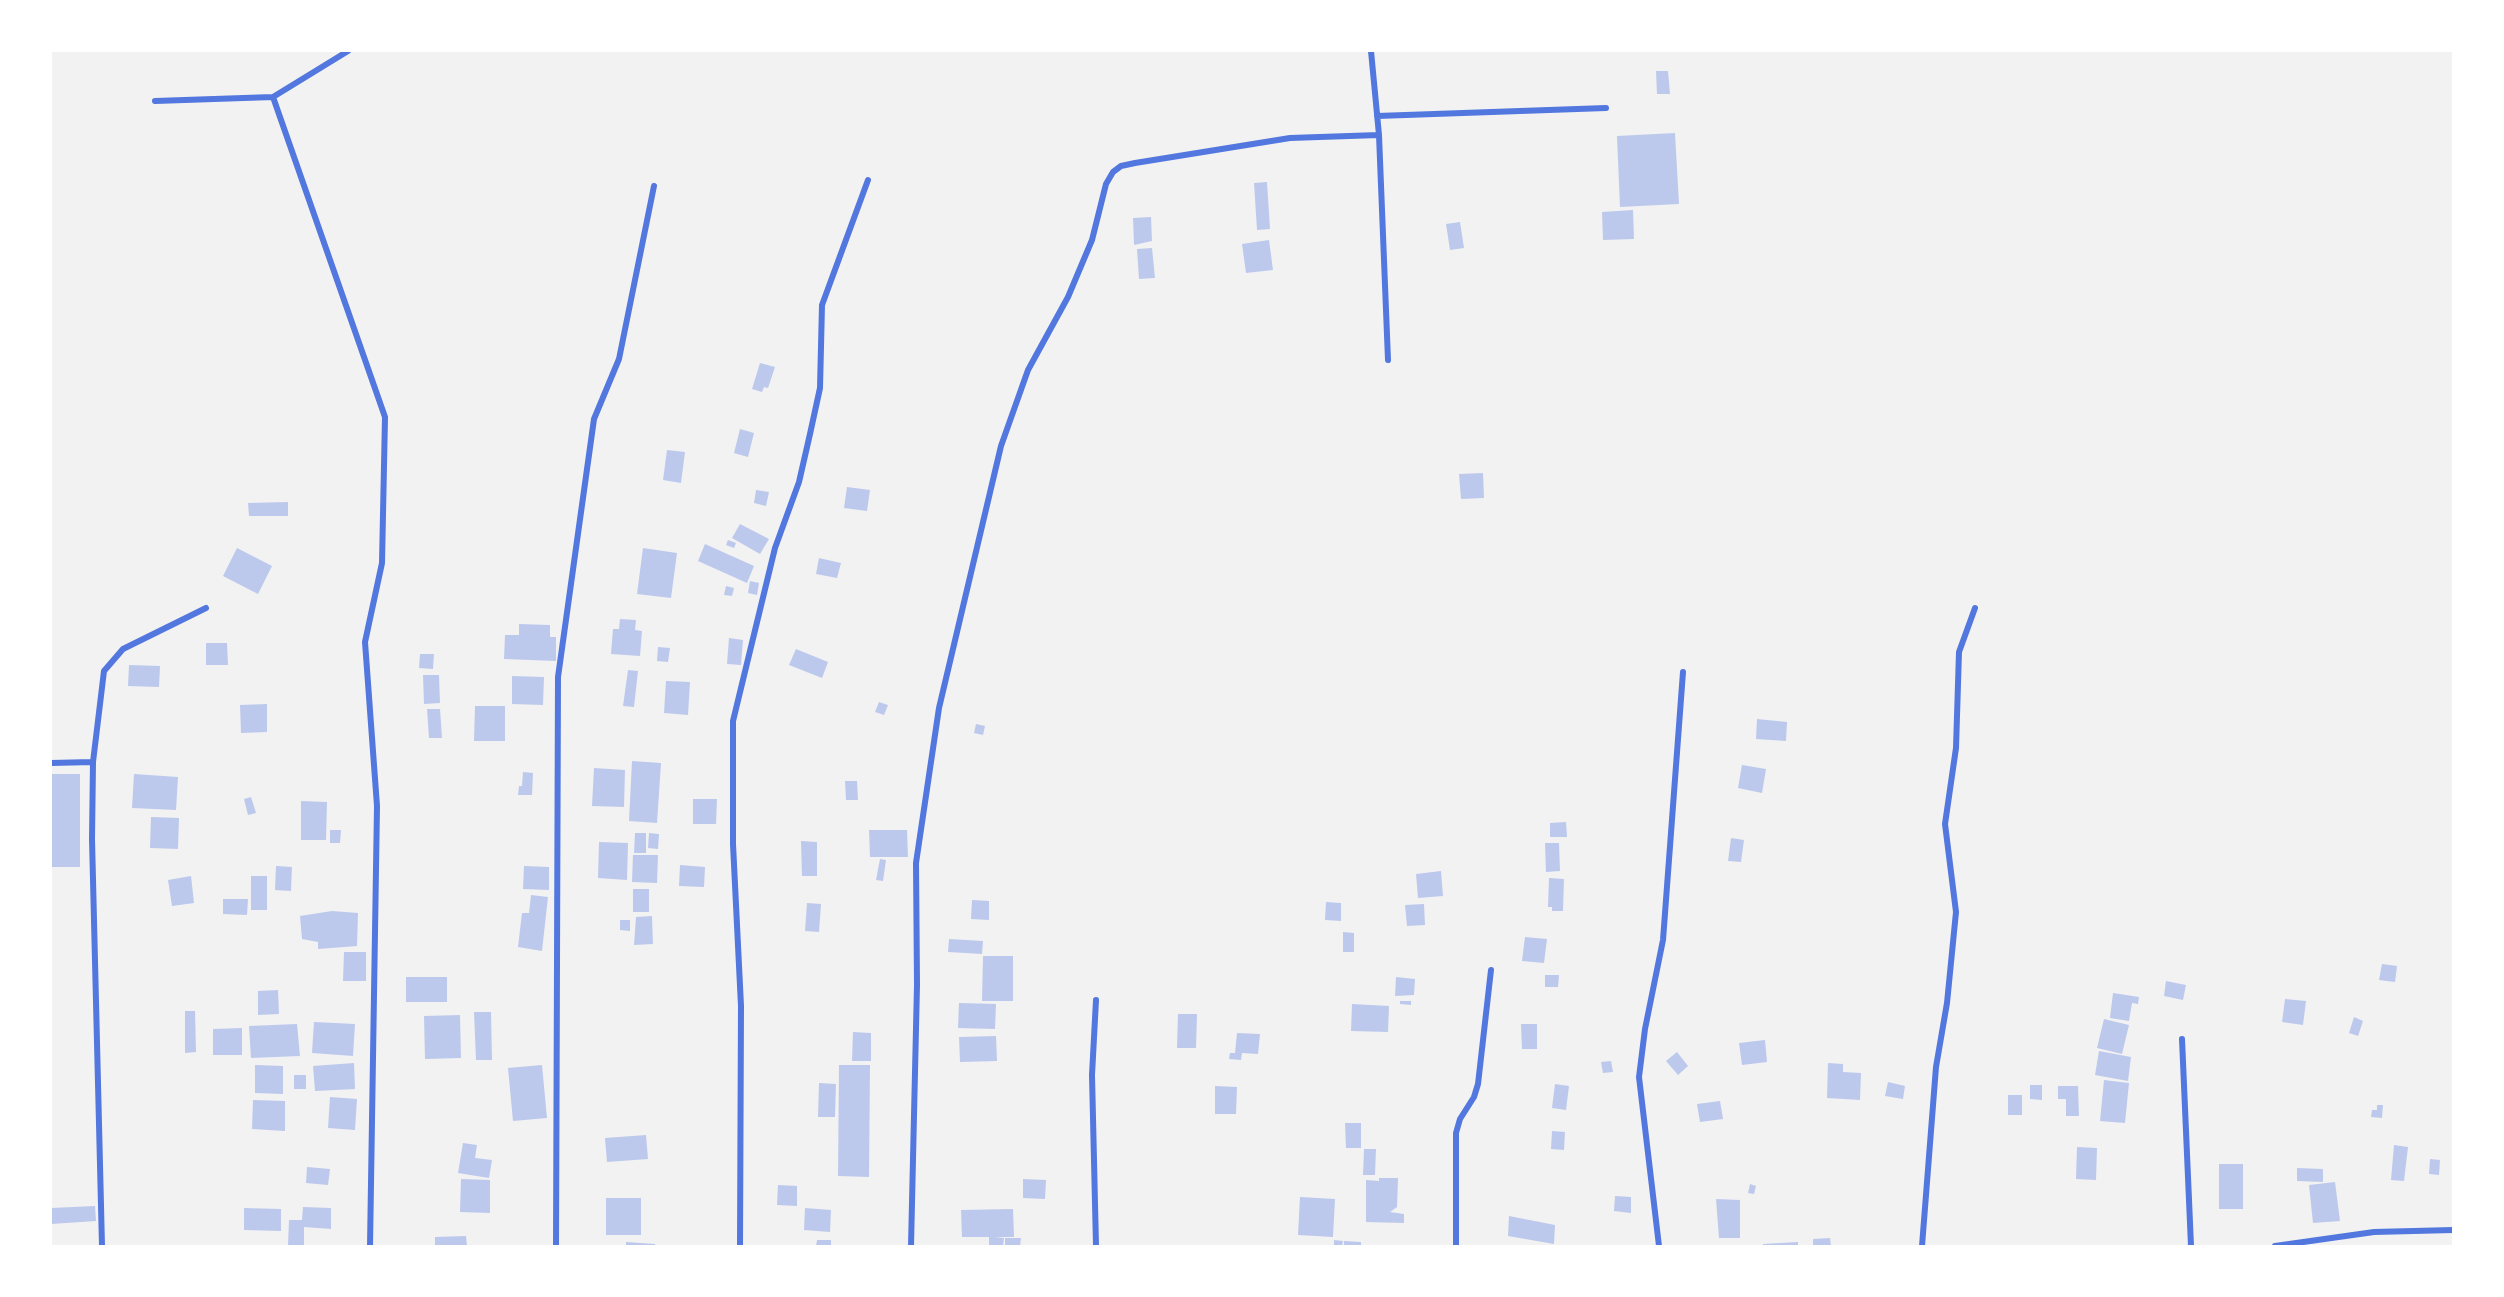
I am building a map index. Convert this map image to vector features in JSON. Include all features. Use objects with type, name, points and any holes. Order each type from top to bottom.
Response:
[{"type":"street","points":[[155,101],[273,98],[348,51]]},
{"type":"street","points":[[1371,51],[1379,135],[1388,360]]},
{"type":"street","points":[[273,98],[385,417],[382,563],[365,642],[377,806],[370,1246]]},
{"type":"street","points":[[1377,116],[1606,108]]},
{"type":"street","points":[[911,1246],[917,985],[916,863],[939,708],[1001,446],[1028,370],[1068,297],[1092,240],[1106,184],[1113,172],[1121,166],[1135,163],[1290,138],[1379,135]]},
{"type":"street","points":[[740,1246],[741,1006],[733,844],[733,721],[775,548],[799,482],[820,388],[822,305],[868,180]]},
{"type":"street","points":[[556,1246],[558,677],[594,419],[619,358],[654,186]]},
{"type":"street","points":[[102,1246],[93,762],[104,671],[123,649],[206,608]]},
{"type":"street","points":[[1922,1246],[1936,1067],[1947,1003],[1956,912],[1945,824],[1956,748],[1959,652],[1975,608]]},
{"type":"street","points":[[1659,1246],[1640,1077],[1645,1029],[1663,940],[1683,672]]},
{"type":"street","points":[[51,763],[93,762]]},
{"type":"street","points":[[1456,1246],[1456,1133],[1460,1119],[1474,1097],[1478,1084],[1491,970]]},
{"type":"street","points":[[1096,1000],[1092,1076],[1096,1246]]},
{"type":"street","points":[[2182,1039],[2191,1246]]},
{"type":"street","points":[[2276,1246],[2374,1233],[2453,1230]]},
{"type":"building","points":[[1656,71],[1668,71],[1670,94],[1657,94]]},
{"type":"building","points":[[1675,133],[1679,204],[1620,207],[1617,136]]},
{"type":"building","points":[[1267,182],[1270,229],[1257,230],[1254,183]]},
{"type":"building","points":[[1633,210],[1634,239],[1603,240],[1602,212]]},
{"type":"building","points":[[1151,217],[1152,241],[1134,245],[1133,218]]},
{"type":"building","points":[[1460,222],[1464,248],[1450,250],[1446,224]]},
{"type":"building","points":[[1269,240],[1273,270],[1246,273],[1242,244]]},
{"type":"building","points":[[1152,248],[1155,278],[1139,279],[1137,249]]},
{"type":"building","points":[[760,363],[775,367],[768,388],[764,387],[762,392],[752,389]]},
{"type":"building","points":[[740,429],[754,433],[748,457],[734,453]]},
{"type":"building","points":[[667,450],[685,452],[681,483],[663,480]]},
{"type":"building","points":[[1483,473],[1484,498],[1461,499],[1459,474]]},
{"type":"building","points":[[847,487],[870,490],[867,511],[844,508]]},
{"type":"building","points":[[756,490],[769,492],[766,506],[754,503]]},
{"type":"building","points":[[288,502],[288,516],[249,516],[248,503]]},
{"type":"building","points":[[740,524],[769,539],[760,554],[732,538]]},
{"type":"building","points":[[728,540],[736,543],[734,548],[726,545]]},
{"type":"building","points":[[705,544],[754,566],[747,583],[698,561]]},
{"type":"building","points":[[237,548],[272,566],[258,594],[223,576]]},
{"type":"building","points":[[643,548],[677,553],[671,598],[637,594]]},
{"type":"building","points":[[819,558],[841,563],[837,578],[816,574]]},
{"type":"building","points":[[750,581],[759,583],[757,595],[748,593]]},
{"type":"building","points":[[726,586],[734,588],[732,596],[724,595]]},
{"type":"building","points":[[620,619],[636,620],[635,630],[642,631],[640,656],[611,654],[613,629],[619,629]]},
{"type":"building","points":[[519,624],[550,625],[550,637],[556,637],[556,661],[504,659],[505,635],[519,635]]},
{"type":"building","points":[[729,638],[743,640],[741,665],[727,664]]},
{"type":"building","points":[[206,643],[227,643],[228,665],[206,665]]},
{"type":"building","points":[[658,647],[670,648],[668,662],[657,661]]},
{"type":"building","points":[[796,649],[828,662],[822,678],[789,665]]},
{"type":"building","points":[[420,654],[434,654],[433,669],[419,668]]},
{"type":"building","points":[[129,665],[160,666],[159,687],[128,686]]},
{"type":"building","points":[[628,670],[638,671],[634,707],[623,706]]},
{"type":"building","points":[[423,675],[439,675],[440,703],[424,704]]},
{"type":"building","points":[[512,676],[544,677],[543,705],[512,704]]},
{"type":"building","points":[[666,681],[690,682],[688,715],[664,713]]},
{"type":"building","points":[[879,702],[888,705],[884,715],[875,712]]},
{"type":"building","points":[[267,704],[267,732],[241,733],[240,705]]},
{"type":"building","points":[[475,706],[505,706],[505,741],[474,741]]},
{"type":"building","points":[[427,709],[440,709],[442,738],[429,738]]},
{"type":"building","points":[[1757,719],[1787,722],[1786,741],[1756,739]]},
{"type":"building","points":[[976,724],[985,726],[983,735],[974,733]]},
{"type":"building","points":[[632,761],[661,763],[657,823],[629,821]]},
{"type":"building","points":[[1742,765],[1766,769],[1762,793],[1738,788]]},
{"type":"building","points":[[594,768],[625,770],[624,807],[592,806]]},
{"type":"building","points":[[523,772],[533,773],[532,795],[518,795],[519,786],[522,786]]},
{"type":"building","points":[[51,774],[80,774],[80,867],[51,867]]},
{"type":"building","points":[[134,774],[178,777],[176,810],[132,808]]},
{"type":"building","points":[[845,781],[857,781],[858,800],[846,800]]},
{"type":"building","points":[[251,797],[256,813],[248,815],[244,799]]},
{"type":"building","points":[[693,799],[717,799],[716,824],[693,824]]},
{"type":"building","points":[[301,801],[327,802],[326,840],[301,840]]},
{"type":"building","points":[[151,817],[179,818],[178,849],[150,848]]},
{"type":"building","points":[[1566,822],[1567,837],[1550,837],[1550,823]]},
{"type":"building","points":[[330,830],[341,830],[340,843],[330,843]]},
{"type":"building","points":[[869,830],[907,830],[908,857],[870,857]]},
{"type":"building","points":[[635,833],[646,833],[646,853],[634,853]]},
{"type":"building","points":[[649,833],[659,834],[658,849],[648,848]]},
{"type":"building","points":[[1731,838],[1744,840],[1741,862],[1728,861]]},
{"type":"building","points":[[801,841],[817,842],[817,876],[802,876]]},
{"type":"building","points":[[599,842],[628,843],[627,880],[598,878]]},
{"type":"building","points":[[1545,843],[1559,843],[1560,871],[1546,872]]},
{"type":"building","points":[[633,855],[658,855],[657,883],[632,882]]},
{"type":"building","points":[[880,859],[886,860],[883,881],[876,880]]},
{"type":"building","points":[[680,865],[705,867],[704,887],[679,886]]},
{"type":"building","points":[[276,866],[292,867],[291,891],[275,890]]},
{"type":"building","points":[[524,866],[549,867],[549,890],[523,889]]},
{"type":"building","points":[[1441,871],[1443,896],[1418,898],[1416,874]]},
{"type":"building","points":[[191,876],[194,903],[172,906],[168,880]]},
{"type":"building","points":[[251,876],[267,876],[267,910],[251,910]]},
{"type":"building","points":[[1549,878],[1564,879],[1563,911],[1552,911],[1552,907],[1548,907]]},
{"type":"building","points":[[633,889],[649,889],[649,912],[633,912]]},
{"type":"building","points":[[531,895],[548,897],[542,951],[518,947],[522,913],[529,913]]},
{"type":"building","points":[[223,899],[248,899],[247,915],[223,914]]},
{"type":"building","points":[[972,900],[989,901],[989,920],[971,919]]},
{"type":"building","points":[[1326,902],[1341,903],[1341,921],[1325,920]]},
{"type":"building","points":[[807,903],[821,904],[819,932],[805,931]]},
{"type":"building","points":[[1424,904],[1425,925],[1407,926],[1405,905]]},
{"type":"building","points":[[332,911],[358,913],[357,946],[318,949],[318,942],[302,939],[300,916]]},
{"type":"building","points":[[652,916],[653,944],[634,945],[636,917]]},
{"type":"building","points":[[620,920],[630,920],[630,931],[620,930]]},
{"type":"building","points":[[1343,932],[1354,933],[1354,952],[1343,952]]},
{"type":"building","points":[[1525,937],[1547,939],[1544,963],[1522,961]]},
{"type":"building","points":[[949,939],[983,941],[982,954],[948,952]]},
{"type":"building","points":[[344,952],[366,952],[366,981],[343,981]]},
{"type":"building","points":[[983,956],[1013,956],[1013,1001],[982,1001]]},
{"type":"building","points":[[2382,964],[2397,966],[2395,982],[2379,980]]},
{"type":"building","points":[[1545,975],[1559,975],[1558,987],[1545,987]]},
{"type":"building","points":[[406,977],[447,977],[447,1002],[406,1002]]},
{"type":"building","points":[[1396,977],[1415,979],[1414,995],[1395,996]]},
{"type":"building","points":[[2166,981],[2186,985],[2183,1000],[2164,996]]},
{"type":"building","points":[[278,990],[279,1014],[258,1015],[258,991]]},
{"type":"building","points":[[2113,993],[2139,997],[2138,1004],[2132,1003],[2129,1021],[2110,1018]]},
{"type":"building","points":[[2285,999],[2306,1001],[2303,1025],[2282,1022]]},
{"type":"building","points":[[1400,1001],[1411,1001],[1411,1005],[1400,1004]]},
{"type":"building","points":[[959,1003],[996,1004],[995,1029],[958,1028]]},
{"type":"building","points":[[1352,1004],[1389,1006],[1388,1032],[1351,1031]]},
{"type":"building","points":[[185,1011],[195,1011],[196,1052],[185,1053]]},
{"type":"building","points":[[474,1012],[491,1012],[492,1060],[476,1060]]},
{"type":"building","points":[[1178,1014],[1197,1014],[1196,1048],[1177,1048]]},
{"type":"building","points":[[460,1015],[461,1058],[425,1059],[424,1016]]},
{"type":"building","points":[[2354,1017],[2363,1021],[2358,1036],[2349,1033]]},
{"type":"building","points":[[2104,1019],[2129,1025],[2122,1054],[2097,1048]]},
{"type":"building","points":[[314,1022],[355,1024],[353,1056],[312,1053]]},
{"type":"building","points":[[297,1024],[300,1056],[251,1058],[249,1026]]},
{"type":"building","points":[[1521,1024],[1537,1024],[1537,1049],[1522,1049]]},
{"type":"building","points":[[242,1028],[242,1055],[213,1055],[213,1029]]},
{"type":"building","points":[[853,1032],[871,1033],[871,1061],[852,1061]]},
{"type":"building","points":[[1237,1033],[1260,1034],[1258,1054],[1242,1053],[1241,1060],[1229,1059],[1230,1053],[1235,1053]]},
{"type":"building","points":[[996,1036],[997,1061],[960,1062],[959,1037]]},
{"type":"building","points":[[1765,1040],[1767,1062],[1742,1065],[1739,1043]]},
{"type":"building","points":[[2099,1051],[2131,1057],[2128,1081],[2095,1075]]},
{"type":"building","points":[[1677,1052],[1688,1066],[1678,1075],[1666,1061]]},
{"type":"building","points":[[1611,1061],[1613,1072],[1603,1073],[1601,1062]]},
{"type":"building","points":[[354,1063],[355,1089],[315,1091],[313,1066]]},
{"type":"building","points":[[1828,1063],[1843,1064],[1843,1072],[1861,1073],[1860,1100],[1827,1098]]},
{"type":"building","points":[[255,1065],[283,1066],[283,1094],[255,1093]]},
{"type":"building","points":[[542,1065],[547,1118],[513,1121],[508,1068]]},
{"type":"building","points":[[839,1065],[870,1065],[869,1177],[838,1176]]},
{"type":"building","points":[[294,1075],[306,1075],[306,1089],[294,1089]]},
{"type":"building","points":[[2104,1080],[2129,1083],[2125,1123],[2100,1121]]},
{"type":"building","points":[[1888,1082],[1905,1086],[1903,1099],[1885,1096]]},
{"type":"building","points":[[819,1083],[836,1084],[835,1117],[818,1117]]},
{"type":"building","points":[[1555,1084],[1569,1086],[1566,1110],[1552,1108]]},
{"type":"building","points":[[2030,1085],[2042,1085],[2042,1100],[2030,1099]]},
{"type":"building","points":[[1215,1086],[1237,1087],[1236,1114],[1215,1114]]},
{"type":"building","points":[[2058,1086],[2078,1086],[2079,1116],[2066,1116],[2066,1099],[2058,1099]]},
{"type":"building","points":[[2008,1095],[2022,1095],[2022,1115],[2008,1115]]},
{"type":"building","points":[[330,1097],[357,1099],[355,1130],[328,1128]]},
{"type":"building","points":[[253,1100],[285,1101],[285,1131],[252,1129]]},
{"type":"building","points":[[1720,1101],[1723,1119],[1700,1122],[1697,1104]]},
{"type":"building","points":[[2377,1105],[2383,1105],[2382,1118],[2371,1117],[2372,1110],[2377,1110]]},
{"type":"building","points":[[1345,1123],[1361,1123],[1361,1148],[1346,1148]]},
{"type":"building","points":[[1552,1131],[1565,1132],[1564,1150],[1551,1149]]},
{"type":"building","points":[[646,1135],[648,1159],[607,1162],[605,1138]]},
{"type":"building","points":[[463,1143],[477,1145],[475,1158],[492,1160],[489,1178],[458,1173]]},
{"type":"building","points":[[2394,1145],[2408,1147],[2404,1181],[2391,1180]]},
{"type":"building","points":[[2077,1147],[2097,1148],[2096,1180],[2076,1179]]},
{"type":"building","points":[[1364,1149],[1376,1149],[1375,1175],[1363,1175]]},
{"type":"building","points":[[2430,1159],[2440,1160],[2439,1175],[2429,1174]]},
{"type":"building","points":[[2219,1164],[2243,1164],[2243,1209],[2219,1209]]},
{"type":"building","points":[[307,1167],[330,1169],[328,1185],[306,1183]]},
{"type":"building","points":[[2297,1168],[2323,1169],[2323,1182],[2297,1181]]},
{"type":"building","points":[[1379,1178],[1398,1178],[1397,1207],[1390,1212],[1404,1214],[1404,1223],[1366,1222],[1366,1180],[1379,1181]]},
{"type":"building","points":[[461,1179],[490,1180],[490,1213],[460,1212]]},
{"type":"building","points":[[1023,1179],[1046,1180],[1045,1199],[1023,1198]]},
{"type":"building","points":[[2335,1182],[2340,1221],[2313,1223],[2309,1185]]},
{"type":"building","points":[[1750,1184],[1756,1186],[1754,1194],[1748,1193]]},
{"type":"building","points":[[778,1185],[797,1186],[797,1206],[777,1205]]},
{"type":"building","points":[[1615,1196],[1631,1197],[1631,1213],[1614,1211]]},
{"type":"building","points":[[1300,1197],[1335,1199],[1333,1237],[1298,1235]]},
{"type":"building","points":[[606,1198],[641,1198],[641,1235],[606,1235]]},
{"type":"building","points":[[1716,1199],[1740,1200],[1740,1238],[1719,1238]]},
{"type":"building","points":[[95,1206],[96,1221],[51,1224],[51,1208]]},
{"type":"building","points":[[303,1207],[331,1208],[331,1229],[304,1227],[304,1246],[288,1245],[289,1220],[302,1220]]},
{"type":"building","points":[[244,1208],[281,1209],[281,1231],[244,1230]]},
{"type":"building","points":[[805,1208],[831,1210],[830,1232],[804,1230]]},
{"type":"building","points":[[1013,1209],[1014,1237],[995,1237],[1004,1238],[1003,1246],[989,1246],[989,1237],[962,1237],[961,1210]]},
{"type":"building","points":[[1509,1216],[1555,1225],[1554,1244],[1508,1236]]},
{"type":"building","points":[[466,1236],[467,1246],[435,1246],[435,1237]]},
{"type":"building","points":[[1005,1238],[1021,1238],[1020,1246],[1005,1246]]},
{"type":"building","points":[[1830,1238],[1831,1246],[1813,1246],[1813,1239]]},
{"type":"building","points":[[817,1240],[831,1240],[831,1246],[816,1246]]},
{"type":"building","points":[[1334,1240],[1343,1241],[1342,1246],[1334,1246]]},
{"type":"building","points":[[1344,1241],[1361,1242],[1361,1246],[1344,1246]]},
{"type":"building","points":[[626,1242],[655,1244],[655,1246],[626,1246]]},
{"type":"building","points":[[1798,1242],[1798,1246],[1763,1246],[1763,1244]]}]
